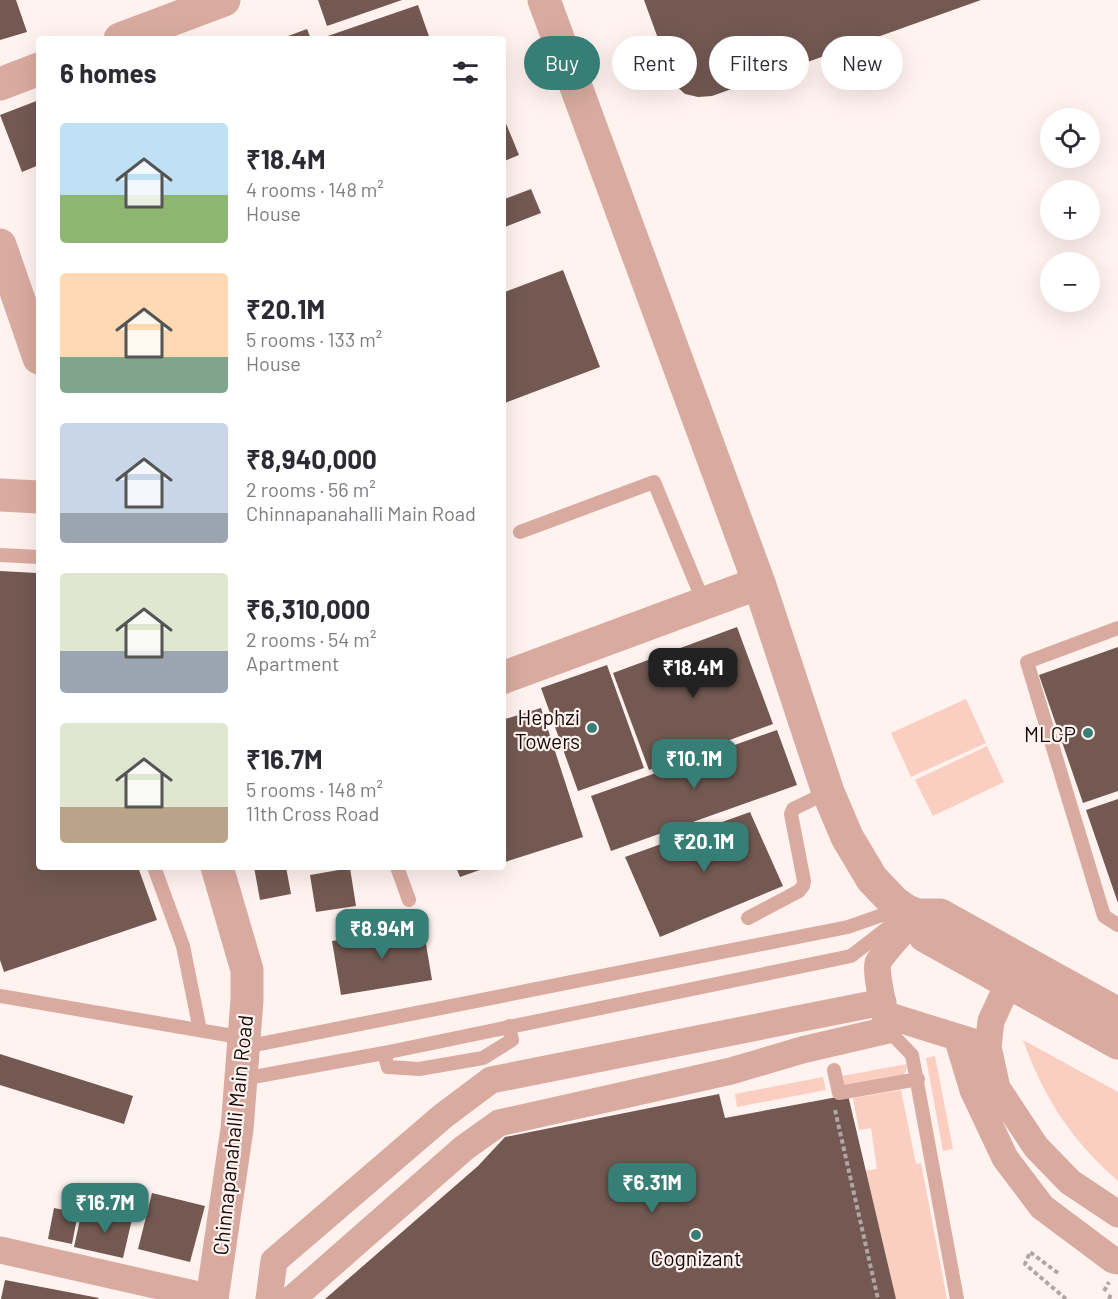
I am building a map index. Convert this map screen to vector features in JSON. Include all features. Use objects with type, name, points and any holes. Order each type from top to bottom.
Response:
[{"type":"street","points":[[128,36],[224,0]]},
{"type":"street","points":[[544,0],[759,583],[828,792],[847,837],[872,879],[906,909],[925,936],[1118,1043]]},
{"type":"street","points":[[0,84],[36,70]]},
{"type":"street","points":[[0,245],[36,349]]},
{"type":"street","points":[[0,473],[36,474]]},
{"type":"street","points":[[0,495],[36,497]]},
{"type":"street","points":[[506,677],[759,583]]},
{"type":"street","name":"Chinnapanahalli Main Road","points":[[212,1299],[237,1129],[244,1055],[247,970],[218,870]]},
{"type":"street","points":[[906,909],[940,915],[1118,1014]]},
{"type":"street","points":[[886,1015],[878,963],[902,932],[906,909]]},
{"type":"street","points":[[1009,982],[991,1021],[988,1047],[997,1088],[1036,1147],[1070,1182],[1118,1214]]},
{"type":"street","points":[[292,1299],[464,1148],[499,1123],[731,1071],[802,1050],[886,1015]]},
{"type":"street","points":[[269,1299],[274,1261],[443,1116],[491,1080],[722,1035],[886,1015],[988,1047]]},
{"type":"street","points":[[722,1035],[731,1071]]},
{"type":"street","points":[[957,1037],[973,1090],[1005,1158],[1042,1207],[1113,1260],[1118,1261]]},
{"type":"street","points":[[443,1116],[464,1148]]},
{"type":"street","points":[[0,1250],[118,1288],[212,1299]]},
{"type":"lane","points":[[520,532],[654,482],[704,603]]},
{"type":"lane","points":[[0,555],[36,557]]},
{"type":"lane","points":[[1118,628],[1027,662],[1104,916],[1118,925]]},
{"type":"lane","points":[[748,918],[799,891],[803,886],[804,881],[791,814],[794,809],[828,792]]},
{"type":"lane","points":[[155,870],[183,946],[200,1030]]},
{"type":"lane","points":[[398,870],[409,900]]},
{"type":"lane","points":[[0,996],[200,1030],[244,1055],[384,1053],[851,956],[896,923],[906,909]]},
{"type":"lane","points":[[244,1055],[848,927],[906,909]]},
{"type":"lane","points":[[886,1015],[912,1055],[957,1299]]},
{"type":"lane","points":[[384,1053],[388,1067],[419,1069],[483,1058],[512,1040],[509,1026]]},
{"type":"lane","points":[[834,1070],[839,1093],[918,1079]]},
{"type":"path","points":[[834,1106],[878,1299]]},
{"type":"path","points":[[1058,1273],[1029,1252],[1025,1264],[1066,1299]]},
{"type":"path","points":[[1109,1299],[1112,1294]]},
{"type":"shaded area","points":[[966,699],[986,743],[911,777],[891,733]]},
{"type":"shaded area","points":[[987,746],[1004,782],[933,816],[915,780]]},
{"type":"shaded area","points":[[1023,1040],[1118,1092],[1118,1181],[1086,1150],[1061,1117],[1040,1081]]},
{"type":"shaded area","points":[[935,1056],[953,1149],[943,1151],[926,1058]]},
{"type":"shaded area","points":[[907,1064],[902,1077],[844,1088],[842,1076]]},
{"type":"shaded area","points":[[823,1077],[826,1090],[737,1107],[735,1094]]},
{"type":"shaded area","points":[[901,1090],[916,1164],[921,1163],[947,1299],[890,1299],[863,1171],[877,1169],[871,1128],[859,1130],[853,1098]]},
{"type":"building","points":[[0,0],[16,0],[27,32],[0,40]]},
{"type":"building","points":[[318,0],[402,0],[327,26]]},
{"type":"building","points":[[644,0],[981,0],[880,36],[821,36],[821,57],[809,61],[809,36],[709,36],[709,90],[729,90],[712,96],[698,97],[685,94],[681,90],[697,90],[697,36],[657,36]]},
{"type":"building","points":[[418,5],[429,36],[328,36]]},
{"type":"building","points":[[307,29],[310,36],[288,36]]},
{"type":"building","points":[[36,101],[36,166],[22,172],[0,115]]},
{"type":"building","points":[[506,123],[519,155],[506,160]]},
{"type":"building","points":[[531,189],[541,213],[506,226],[506,198]]},
{"type":"building","points":[[563,270],[600,367],[506,402],[506,291]]},
{"type":"building","points":[[0,571],[36,573],[36,870],[139,870],[157,920],[4,972],[0,960]]},
{"type":"building","points":[[737,627],[773,724],[649,770],[613,673]]},
{"type":"building","name":"MLCP","points":[[1118,647],[1118,791],[1083,803],[1039,675]]},
{"type":"building","name":"Hephzi Towers","points":[[607,665],[644,768],[578,791],[541,688]]},
{"type":"building","points":[[541,708],[583,837],[506,862],[506,719]]},
{"type":"building","points":[[777,730],[797,785],[611,851],[591,796]]},
{"type":"building","points":[[1118,799],[1118,903],[1086,810]]},
{"type":"building","points":[[750,812],[783,886],[660,937],[625,857]]},
{"type":"building","points":[[255,870],[287,870],[291,894],[260,900]]},
{"type":"building","points":[[350,870],[356,906],[316,912],[310,875]]},
{"type":"building","points":[[457,870],[480,870],[460,877]]},
{"type":"building","points":[[423,926],[432,980],[341,995],[332,941]]},
{"type":"building","points":[[0,1054],[133,1096],[124,1124],[0,1085]]},
{"type":"building","points":[[719,1094],[725,1118],[848,1095],[896,1299],[325,1299],[478,1166],[505,1137]]},
{"type":"building","points":[[152,1193],[205,1206],[190,1262],[138,1249]]},
{"type":"building","points":[[54,1208],[78,1213],[72,1244],[48,1239]]},
{"type":"building","points":[[109,1209],[133,1215],[123,1258],[74,1247],[81,1215],[107,1220]]},
{"type":"building","points":[[5,1280],[99,1298],[1,1299]]},
{"type":"place","name":"Hephzi Towers","points":[[592,728]]},
{"type":"place","name":"MLCP","points":[[1088,733]]},
{"type":"place","name":"Cognizant","points":[[696,1235]]}]
